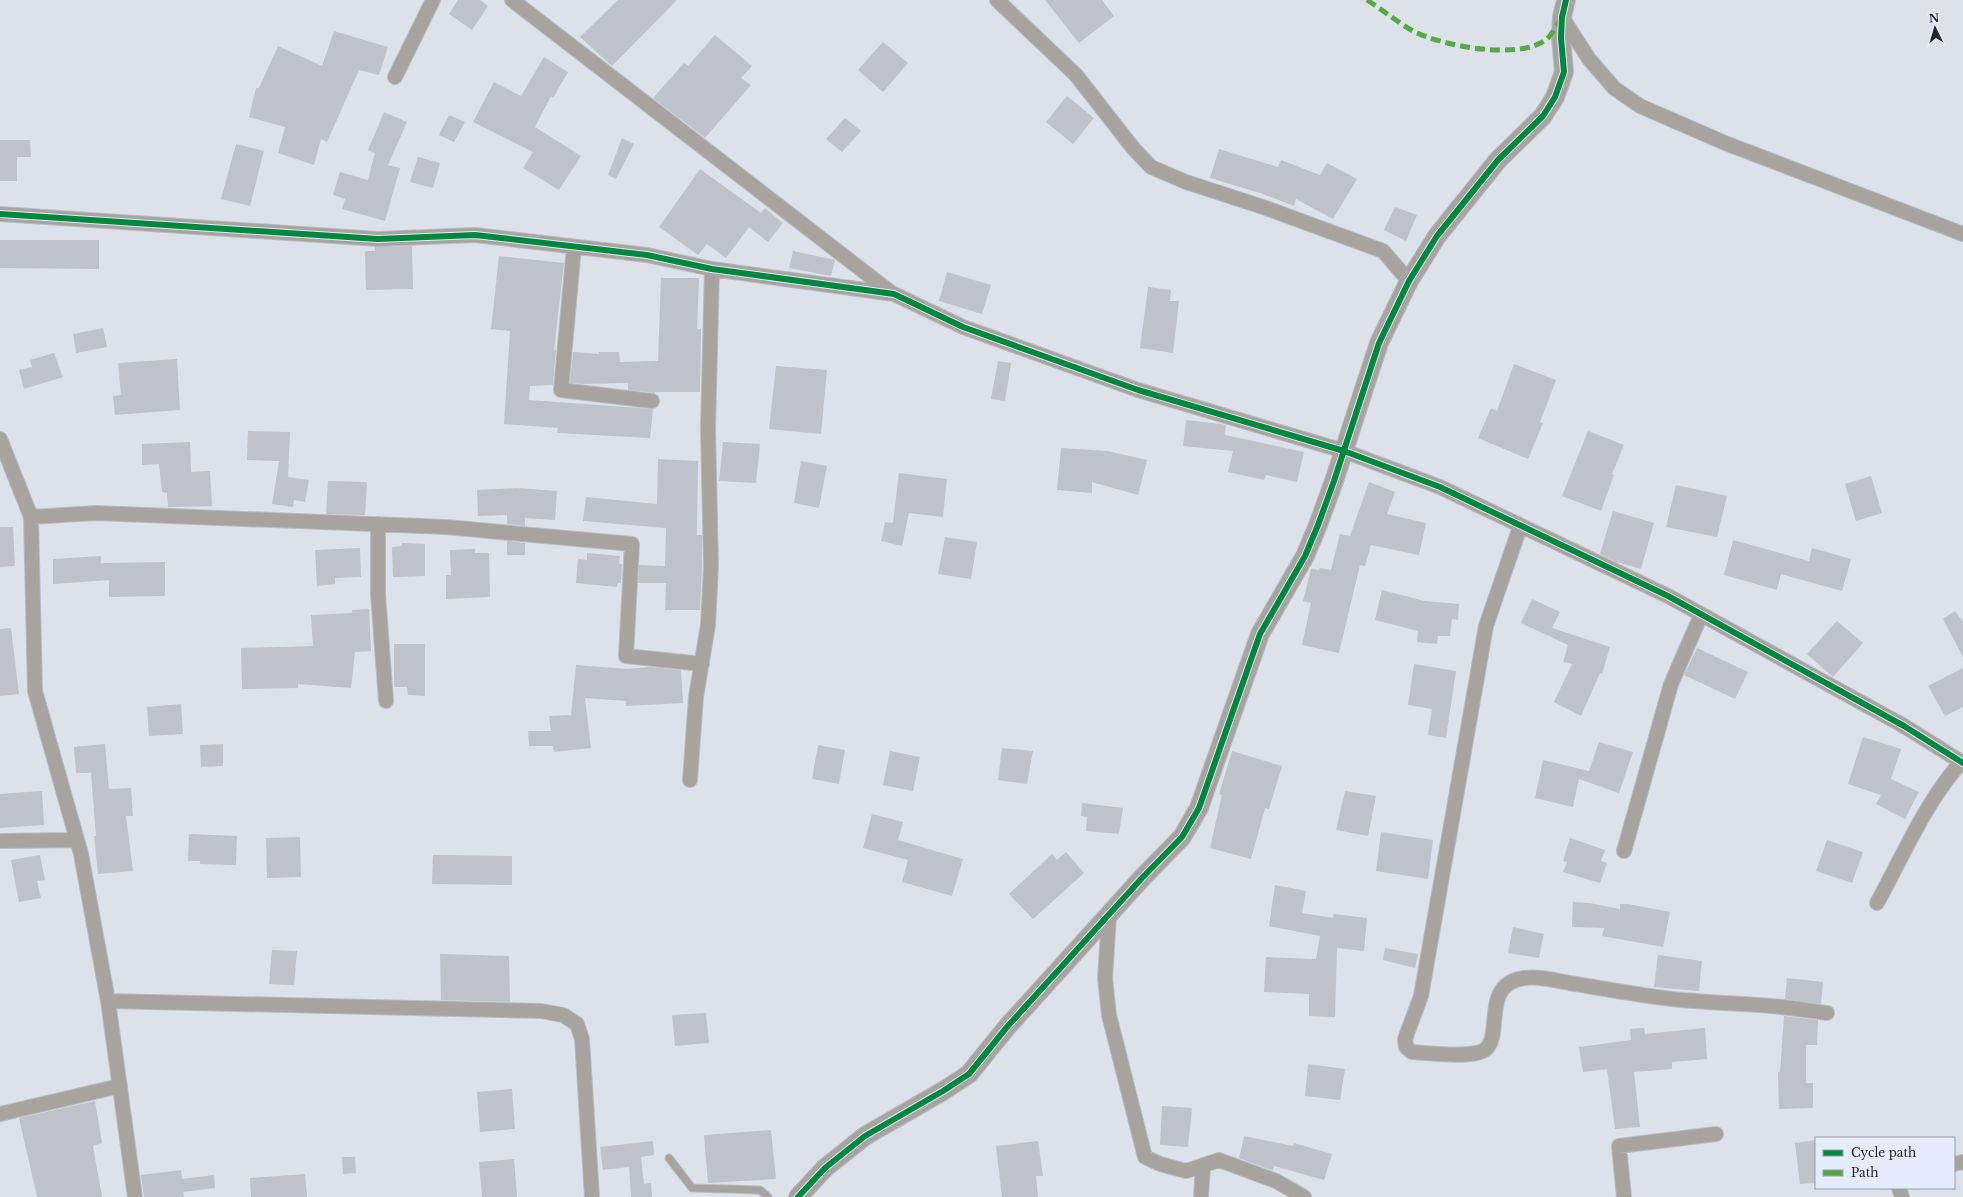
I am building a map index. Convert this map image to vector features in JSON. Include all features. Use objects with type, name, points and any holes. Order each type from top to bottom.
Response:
[{"type":"street","points":[[395,76],[433,0]]},
{"type":"street","points":[[512,0],[894,294],[963,327],[1138,390],[1344,451],[1440,487],[1520,527],[1668,596],[1904,726],[1962,763],[1947,778],[1928,809],[1877,903]]},
{"type":"street","points":[[997,0],[1076,75],[1133,148],[1151,167],[1186,182],[1266,208],[1383,251],[1409,281]]},
{"type":"street","points":[[798,1197],[825,1168],[865,1136],[943,1092],[969,1074],[1007,1027],[1182,837],[1199,808],[1260,634],[1305,556],[1334,481],[1379,344],[1409,281],[1437,236],[1498,160],[1543,116],[1555,97],[1564,72],[1561,38],[1564,9]]},
{"type":"street","points":[[1564,9],[1589,59],[1614,88],[1640,106],[1725,142],[1963,234]]},
{"type":"street","points":[[0,214],[378,239],[475,235],[647,255],[712,269],[894,294]]},
{"type":"street","points":[[574,247],[561,390],[652,401]]},
{"type":"street","points":[[690,780],[696,697],[708,625],[711,566],[708,428],[712,269]]},
{"type":"street","points":[[0,440],[31,517],[35,691],[77,840],[108,1001],[136,1197]]},
{"type":"street","points":[[31,517],[96,513],[446,527],[632,544],[626,656],[702,664]]},
{"type":"street","points":[[378,524],[378,594],[386,701]]},
{"type":"street","points":[[1520,527],[1486,626],[1421,996],[1405,1039],[1406,1047],[1412,1052],[1448,1054],[1472,1054],[1486,1049],[1491,1040],[1495,1006],[1500,994],[1511,981],[1525,977],[1665,998],[1758,1005],[1827,1013]]},
{"type":"street","points":[[1624,851],[1671,684],[1701,615]]},
{"type":"street","points":[[0,841],[77,840]]},
{"type":"street","points":[[1109,916],[1105,978],[1109,1015],[1145,1157],[1160,1164],[1186,1171],[1219,1160],[1276,1181],[1304,1197]]},
{"type":"street","points":[[108,1001],[540,1011],[563,1015],[577,1024],[582,1039],[592,1197]]},
{"type":"street","points":[[0,1114],[120,1086]]},
{"type":"street","points":[[1624,1197],[1619,1146],[1716,1134]]},
{"type":"street","points":[[1201,1197],[1203,1165]]},
{"type":"lane","points":[[669,1158],[692,1188],[760,1190],[768,1197]]},
{"type":"building","points":[[458,0],[480,0],[488,6],[472,30],[449,14]]},
{"type":"building","points":[[618,0],[677,0],[612,66],[580,37]]},
{"type":"building","points":[[1045,0],[1102,0],[1114,16],[1079,43]]},
{"type":"building","points":[[334,31],[388,47],[379,75],[359,70],[327,142],[321,139],[314,165],[278,153],[285,127],[249,117],[256,88],[259,88],[278,46],[322,66]]},
{"type":"building","points":[[715,35],[752,66],[741,78],[751,85],[705,138],[653,98],[684,63],[688,66]]},
{"type":"building","points":[[883,42],[908,63],[883,92],[858,70]]},
{"type":"building","points":[[544,57],[568,72],[553,98],[551,96],[535,127],[581,156],[559,190],[523,168],[533,152],[473,122],[494,82],[521,96]]},
{"type":"building","points":[[1067,96],[1094,118],[1073,144],[1046,122]]},
{"type":"building","points":[[384,112],[407,122],[388,165],[400,168],[385,221],[342,209],[345,199],[333,195],[340,172],[368,180],[375,153],[368,150]]},
{"type":"building","points":[[449,115],[465,122],[454,142],[439,135]]},
{"type":"building","points":[[845,118],[861,131],[842,152],[826,139]]},
{"type":"building","points":[[622,138],[634,144],[616,179],[608,175]]},
{"type":"building","points":[[0,140],[30,140],[31,157],[17,157],[17,181],[0,181]]},
{"type":"building","points":[[236,144],[264,151],[250,206],[221,199]]},
{"type":"building","points":[[1219,149],[1278,167],[1281,160],[1320,175],[1327,163],[1357,179],[1333,219],[1296,199],[1294,206],[1260,193],[1210,178]]},
{"type":"building","points":[[418,157],[440,163],[433,188],[410,182]]},
{"type":"building","points":[[700,169],[761,213],[765,208],[783,223],[768,242],[749,227],[726,258],[707,244],[698,255],[659,227]]},
{"type":"building","points":[[1395,207],[1417,215],[1406,241],[1384,230]]},
{"type":"building","points":[[0,240],[99,240],[99,269],[0,268]]},
{"type":"building","points":[[412,246],[413,289],[366,290],[365,251],[375,251],[375,247]]},
{"type":"building","points":[[793,251],[835,260],[831,276],[789,268]]},
{"type":"building","points":[[499,256],[564,263],[554,350],[556,350],[553,385],[530,386],[529,400],[653,409],[650,438],[557,433],[558,428],[504,424],[510,331],[491,329]]},
{"type":"building","points":[[947,272],[991,285],[982,314],[939,301]]},
{"type":"building","points":[[661,278],[699,278],[697,329],[701,329],[700,392],[655,393],[628,390],[628,383],[570,383],[573,352],[599,354],[599,352],[619,352],[620,362],[658,361]]},
{"type":"building","points":[[1148,287],[1171,290],[1170,301],[1179,301],[1173,353],[1140,348]]},
{"type":"building","points":[[103,328],[107,347],[76,353],[73,334]]},
{"type":"building","points":[[54,353],[63,377],[24,389],[19,370],[32,367],[30,360]]},
{"type":"building","points":[[177,359],[180,410],[115,415],[113,396],[121,395],[118,363]]},
{"type":"building","points":[[998,361],[1011,363],[1005,401],[991,399]]},
{"type":"building","points":[[1514,364],[1556,380],[1540,422],[1543,423],[1528,459],[1478,438],[1491,408],[1497,411]]},
{"type":"building","points":[[776,366],[827,370],[821,434],[769,429]]},
{"type":"building","points":[[1186,420],[1226,425],[1225,435],[1304,452],[1297,482],[1266,475],[1264,480],[1228,472],[1233,451],[1183,446]]},
{"type":"building","points":[[248,431],[290,432],[288,477],[309,480],[305,502],[294,500],[293,507],[272,504],[279,461],[247,460]]},
{"type":"building","points":[[1588,431],[1624,445],[1612,474],[1614,475],[1601,511],[1562,496]]},
{"type":"building","points":[[190,442],[191,472],[210,471],[212,506],[168,507],[167,493],[162,492],[159,464],[142,465],[142,444]]},
{"type":"building","points":[[723,442],[760,444],[756,483],[719,481]]},
{"type":"building","points":[[1061,448],[1107,451],[1147,460],[1138,495],[1092,482],[1092,493],[1057,490]]},
{"type":"building","points":[[658,459],[698,461],[697,535],[702,535],[700,610],[665,610],[666,583],[638,583],[639,565],[665,566],[666,528],[583,521],[586,497],[657,504]]},
{"type":"building","points":[[801,461],[827,466],[819,508],[794,503]]},
{"type":"building","points":[[899,473],[947,479],[943,517],[909,513],[902,546],[881,541],[885,522],[893,523]]},
{"type":"building","points":[[1871,476],[1882,513],[1856,521],[1845,484]]},
{"type":"building","points":[[328,481],[367,482],[365,515],[326,514]]},
{"type":"building","points":[[1369,482],[1395,492],[1387,514],[1426,523],[1419,555],[1371,545],[1365,566],[1360,565],[1339,653],[1302,645],[1311,603],[1303,601],[1311,569],[1319,570],[1320,568],[1331,570],[1340,534],[1350,536]]},
{"type":"building","points":[[1676,485],[1727,496],[1717,537],[1666,527]]},
{"type":"building","points":[[517,488],[557,491],[555,520],[525,518],[525,526],[507,524],[507,515],[478,516],[477,490]]},
{"type":"building","points":[[1613,511],[1654,523],[1641,569],[1616,562],[1600,554]]},
{"type":"building","points":[[0,527],[13,527],[15,566],[0,567]]},
{"type":"building","points":[[945,537],[977,542],[971,579],[938,574]]},
{"type":"building","points":[[1733,540],[1809,561],[1812,548],[1851,559],[1842,591],[1781,574],[1777,590],[1724,575]]},
{"type":"building","points":[[507,541],[525,543],[525,555],[507,555]]},
{"type":"building","points":[[402,543],[425,544],[425,576],[393,577],[392,547],[402,546]]},
{"type":"building","points":[[360,548],[361,577],[335,578],[335,584],[317,586],[315,550]]},
{"type":"building","points":[[475,549],[475,553],[489,553],[490,597],[446,599],[446,575],[451,575],[450,550]]},
{"type":"building","points":[[587,553],[620,556],[619,564],[622,564],[621,583],[618,583],[617,587],[576,583],[578,559],[587,560]]},
{"type":"building","points":[[101,556],[101,563],[165,562],[165,596],[109,597],[109,580],[53,584],[53,559]]},
{"type":"building","points":[[1382,590],[1424,601],[1459,604],[1458,620],[1452,619],[1450,636],[1438,636],[1437,644],[1417,642],[1418,631],[1375,620]]},
{"type":"building","points":[[1532,599],[1560,612],[1552,628],[1610,647],[1602,674],[1600,673],[1581,716],[1554,702],[1572,664],[1563,662],[1568,645],[1521,623]]},
{"type":"building","points":[[369,609],[371,651],[355,652],[351,688],[298,684],[298,688],[242,689],[241,648],[313,646],[311,615],[352,613],[352,610]]},
{"type":"building","points":[[1955,611],[1963,622],[1963,657],[1943,619]]},
{"type":"building","points":[[1837,621],[1863,643],[1833,677],[1807,654]]},
{"type":"building","points":[[11,628],[19,694],[0,696],[0,629]]},
{"type":"building","points":[[394,644],[425,644],[425,696],[408,695],[407,687],[394,687]]},
{"type":"building","points":[[1697,648],[1748,672],[1735,699],[1684,675]]},
{"type":"building","points":[[1414,664],[1456,671],[1446,738],[1428,735],[1432,709],[1408,705]]},
{"type":"building","points":[[576,665],[627,669],[650,667],[681,670],[683,703],[626,706],[626,701],[585,698],[591,748],[554,752],[553,746],[529,746],[528,731],[551,731],[549,716],[571,715]]},
{"type":"building","points":[[1963,668],[1963,707],[1945,716],[1928,686]]},
{"type":"building","points":[[181,704],[183,734],[149,736],[147,707]]},
{"type":"building","points":[[1863,737],[1901,749],[1891,779],[1919,792],[1905,819],[1876,804],[1881,795],[1848,784]]},
{"type":"building","points":[[1599,742],[1633,752],[1619,793],[1579,779],[1573,807],[1535,798],[1543,760],[1589,771]]},
{"type":"building","points":[[105,744],[109,789],[131,788],[133,816],[126,816],[133,871],[98,874],[94,836],[96,836],[91,773],[76,773],[74,747]]},
{"type":"building","points":[[223,744],[223,766],[201,767],[200,745]]},
{"type":"building","points":[[818,745],[845,750],[839,784],[812,779]]},
{"type":"building","points":[[1002,748],[1033,751],[1027,784],[998,780]]},
{"type":"building","points":[[890,751],[920,757],[913,791],[883,785]]},
{"type":"building","points":[[1232,751],[1282,766],[1269,809],[1265,808],[1251,859],[1210,848],[1222,795],[1219,794]]},
{"type":"building","points":[[42,791],[44,825],[0,828],[0,794]]},
{"type":"building","points":[[1345,791],[1376,796],[1368,836],[1336,830]]},
{"type":"building","points":[[1082,803],[1123,808],[1119,834],[1086,831],[1087,817],[1081,816]]},
{"type":"building","points":[[872,814],[903,822],[898,840],[963,859],[952,896],[902,882],[908,860],[863,848]]},
{"type":"building","points":[[1381,832],[1433,840],[1428,879],[1376,871]]},
{"type":"building","points":[[189,834],[237,836],[236,865],[200,864],[200,861],[188,861]]},
{"type":"building","points":[[300,837],[301,877],[267,878],[266,838]]},
{"type":"building","points":[[1570,838],[1605,850],[1601,861],[1607,863],[1600,883],[1563,872],[1567,862],[1563,861]]},
{"type":"building","points":[[1827,840],[1863,852],[1852,883],[1816,871]]},
{"type":"building","points":[[1066,852],[1084,873],[1033,919],[1009,894],[1052,854],[1057,860]]},
{"type":"building","points":[[40,855],[45,880],[37,881],[41,898],[19,902],[11,860]]},
{"type":"building","points":[[433,855],[512,856],[512,885],[432,884]]},
{"type":"building","points":[[1275,885],[1306,891],[1302,913],[1333,918],[1334,914],[1367,918],[1364,951],[1337,948],[1335,1017],[1309,1016],[1309,994],[1264,992],[1266,957],[1316,959],[1320,936],[1269,926]]},
{"type":"building","points":[[1573,902],[1589,903],[1620,909],[1620,904],[1628,904],[1670,912],[1663,947],[1602,936],[1604,928],[1572,927]]},
{"type":"building","points":[[1513,927],[1544,934],[1539,958],[1508,953]]},
{"type":"building","points":[[1385,948],[1418,954],[1415,968],[1383,960]]},
{"type":"building","points":[[272,950],[297,951],[294,985],[269,984]]},
{"type":"building","points":[[440,954],[509,956],[510,1002],[441,1000]]},
{"type":"building","points":[[1658,955],[1702,961],[1699,991],[1654,987]]},
{"type":"building","points":[[1787,978],[1823,982],[1821,1004],[1785,999]]},
{"type":"building","points":[[706,1013],[709,1043],[675,1046],[672,1015]]},
{"type":"building","points":[[1784,1016],[1818,1020],[1817,1045],[1806,1045],[1806,1083],[1813,1083],[1813,1108],[1779,1109],[1778,1072],[1780,1072]]},
{"type":"building","points":[[1644,1028],[1645,1034],[1705,1028],[1707,1059],[1672,1062],[1672,1069],[1634,1072],[1640,1127],[1615,1129],[1607,1069],[1583,1072],[1579,1047],[1631,1040],[1630,1029]]},
{"type":"building","points":[[1308,1064],[1345,1069],[1340,1100],[1305,1096]]},
{"type":"building","points":[[512,1089],[515,1129],[480,1132],[477,1092]]},
{"type":"building","points":[[95,1101],[102,1143],[93,1146],[102,1197],[37,1197],[19,1118]]},
{"type":"building","points":[[1162,1106],[1192,1108],[1188,1147],[1160,1145]]},
{"type":"building","points":[[771,1130],[776,1179],[708,1183],[704,1135]]},
{"type":"building","points":[[1244,1136],[1293,1146],[1294,1143],[1332,1154],[1324,1180],[1274,1166],[1273,1170],[1268,1169],[1239,1158]]},
{"type":"building","points":[[1815,1140],[1815,1183],[1800,1184],[1795,1143]]},
{"type":"building","points":[[653,1141],[654,1155],[641,1157],[644,1184],[651,1183],[652,1197],[631,1197],[629,1167],[603,1170],[600,1147]]},
{"type":"building","points":[[1038,1141],[1043,1176],[1036,1176],[1038,1197],[1002,1197],[996,1146]]},
{"type":"building","points":[[342,1157],[355,1157],[356,1173],[343,1174]]},
{"type":"building","points":[[514,1159],[517,1197],[482,1197],[479,1162]]},
{"type":"building","points":[[181,1170],[182,1179],[214,1175],[215,1188],[183,1192],[184,1197],[144,1197],[141,1175]]},
{"type":"building","points":[[305,1174],[307,1197],[251,1197],[250,1178]]},
{"type":"marked path","points":[[1367,0],[1401,24],[1426,37],[1442,42],[1481,49],[1519,49],[1535,46],[1547,39],[1561,19]]},
{"type":"cycle path","points":[[798,1197],[825,1168],[865,1136],[943,1091],[969,1074],[1007,1027],[1142,878],[1182,837],[1199,808],[1260,634],[1305,556],[1318,525],[1379,343],[1409,281],[1437,236],[1498,160],[1543,116],[1555,97],[1564,72],[1561,38],[1562,17],[1566,0]]},
{"type":"cycle path","points":[[0,214],[378,239],[475,235],[647,255],[712,269],[894,294],[963,327],[1138,390],[1344,451],[1440,487],[1668,596],[1904,726],[1963,763]]}]
